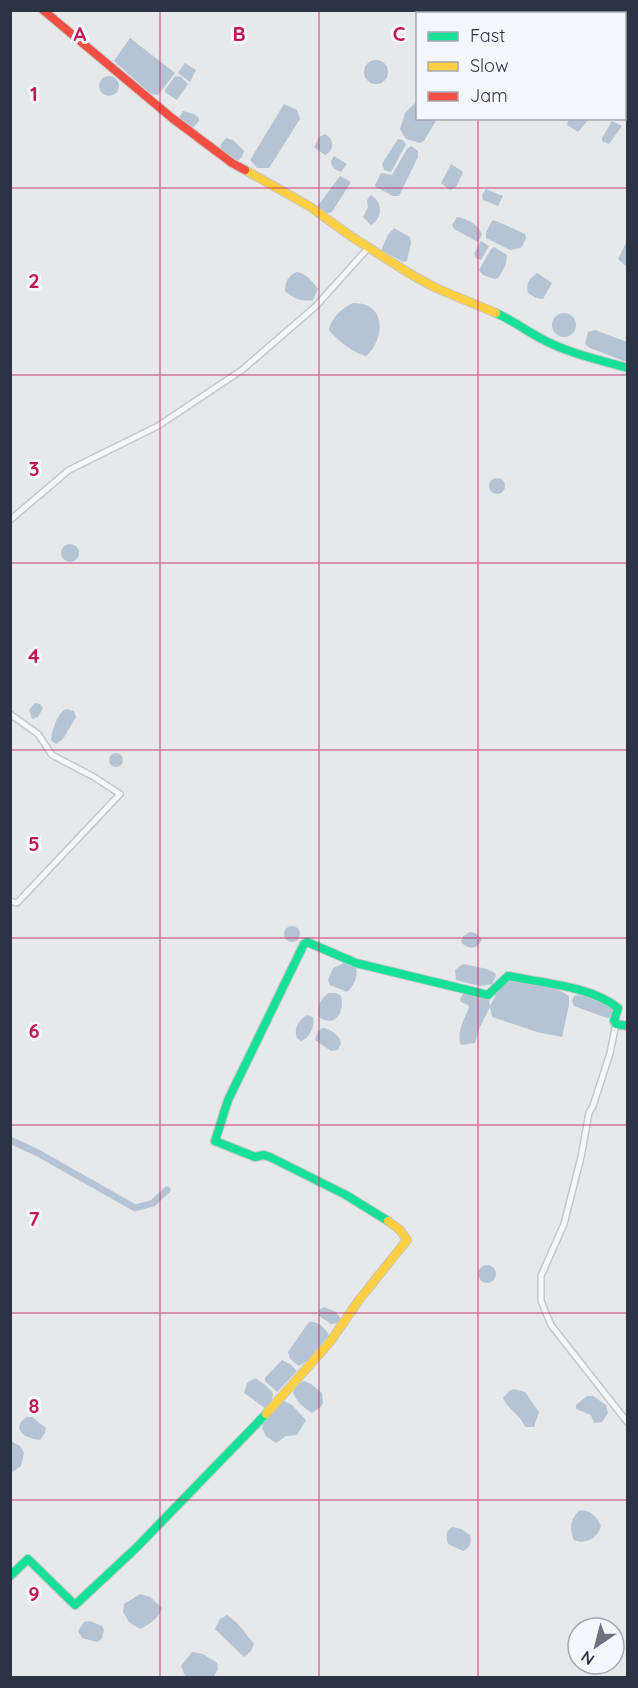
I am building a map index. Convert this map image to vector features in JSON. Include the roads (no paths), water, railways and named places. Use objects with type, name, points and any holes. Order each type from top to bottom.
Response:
[{"type":"street","points":[[43,10],[172,118],[232,163],[309,206],[369,247],[436,288],[507,318],[541,339],[573,352],[627,368]]},
{"type":"street","points":[[10,520],[69,470],[158,426],[242,370],[316,306],[369,247]]},
{"type":"street","points":[[10,714],[38,734],[52,755],[94,777],[120,794],[17,903],[10,901]]},
{"type":"street","points":[[10,1576],[28,1559],[75,1605],[136,1548],[258,1424],[330,1342],[407,1240],[404,1233],[386,1218],[270,1157],[264,1155],[255,1157],[215,1142],[228,1100],[304,944],[308,942],[345,960],[449,983],[488,995],[493,993],[508,976],[605,999],[618,1008],[610,1053],[589,1113],[582,1157],[564,1224],[541,1276],[541,1300],[551,1325],[627,1423]]},
{"type":"street","points":[[616,1024],[627,1026]]},
{"type":"water","points":[[130,38],[175,73],[158,95],[151,94],[114,61]]},
{"type":"water","points":[[376,60],[385,63],[388,72],[385,81],[376,84],[367,81],[364,72],[367,63]]},
{"type":"water","points":[[185,63],[196,70],[190,82],[178,73]]},
{"type":"water","points":[[109,76],[116,79],[119,86],[116,93],[109,96],[102,93],[99,86],[102,79]]},
{"type":"water","points":[[175,76],[181,77],[188,84],[177,100],[165,90]]},
{"type":"water","points":[[416,102],[416,120],[436,120],[424,141],[420,143],[406,139],[400,129],[405,113]]},
{"type":"water","points":[[284,104],[297,110],[300,119],[269,168],[257,168],[250,160]]},
{"type":"water","points":[[183,111],[199,118],[191,130],[179,118]]},
{"type":"water","points":[[568,120],[588,120],[578,132],[567,125]]},
{"type":"water","points":[[612,121],[622,126],[609,144],[602,141],[602,138]]},
{"type":"water","points":[[325,134],[330,139],[332,147],[325,155],[314,147],[319,137]]},
{"type":"water","points":[[226,138],[233,140],[244,151],[242,157],[237,161],[220,151],[221,144]]},
{"type":"water","points":[[398,139],[406,144],[391,172],[384,170],[382,164]]},
{"type":"water","points":[[411,146],[418,151],[418,157],[399,196],[393,196],[376,187],[381,173],[392,175]]},
{"type":"water","points":[[334,156],[347,164],[341,172],[332,166],[331,161]]},
{"type":"water","points":[[451,164],[463,172],[456,187],[450,190],[441,183]]},
{"type":"water","points":[[340,176],[351,182],[332,212],[325,214],[317,207]]},
{"type":"water","points":[[486,189],[503,196],[498,206],[483,200],[482,195]]},
{"type":"water","points":[[371,195],[378,202],[380,210],[378,218],[371,225],[363,217],[368,207],[367,200]]},
{"type":"water","points":[[457,217],[468,220],[478,228],[482,234],[478,242],[454,229],[452,225]]},
{"type":"water","points":[[494,220],[525,234],[526,239],[521,248],[510,250],[486,238],[486,232]]},
{"type":"water","points":[[394,228],[410,237],[407,261],[403,262],[381,250]]},
{"type":"water","points":[[481,241],[489,246],[481,260],[474,254]]},
{"type":"water","points":[[627,241],[628,267],[618,259]]},
{"type":"water","points":[[494,247],[507,255],[506,264],[499,277],[495,279],[483,275],[479,270]]},
{"type":"water","points":[[297,272],[306,276],[318,289],[313,300],[298,299],[285,291],[288,279]]},
{"type":"water","points":[[537,273],[552,283],[543,299],[528,293],[527,286]]},
{"type":"water","points":[[353,303],[364,304],[372,308],[379,322],[377,340],[373,349],[366,356],[346,346],[329,330],[338,314]]},
{"type":"water","points":[[564,313],[569,314],[575,320],[575,330],[569,336],[564,337],[559,336],[553,330],[552,325],[553,320],[559,314]]},
{"type":"water","points":[[595,330],[627,342],[627,362],[585,344],[588,332]]},
{"type":"water","points":[[497,478],[505,486],[497,494],[489,486]]},
{"type":"water","points":[[70,544],[76,547],[79,553],[76,559],[70,562],[64,559],[61,553],[64,547]]},
{"type":"water","points":[[35,703],[40,704],[43,708],[38,717],[32,719],[29,710]]},
{"type":"water","points":[[66,709],[74,711],[76,717],[63,739],[56,744],[51,740],[52,732],[58,718]]},
{"type":"water","points":[[113,753],[119,753],[123,760],[119,767],[113,767],[109,763],[109,757]]},
{"type":"water","points":[[292,926],[300,934],[292,942],[284,934]]},
{"type":"water","points":[[470,932],[482,939],[473,948],[461,942],[463,936]]},
{"type":"water","points":[[344,963],[356,968],[355,981],[347,992],[330,985],[328,980],[333,968]]},
{"type":"water","points":[[463,964],[495,973],[492,984],[480,986],[456,980],[455,970]]},
{"type":"water","points":[[507,981],[539,984],[569,996],[562,1037],[537,1032],[492,1017],[490,1007],[475,1043],[461,1045],[460,1031],[469,1008],[460,999],[464,992],[489,999],[490,1006]]},
{"type":"water","points":[[329,993],[341,996],[342,1001],[338,1016],[330,1021],[319,1017],[318,1010],[321,1001]]},
{"type":"water","points":[[574,996],[603,1001],[615,1007],[612,1018],[574,1006],[572,1001]]},
{"type":"water","points":[[307,1015],[313,1017],[312,1028],[307,1037],[301,1041],[297,1038],[296,1028]]},
{"type":"water","points":[[322,1028],[338,1037],[341,1043],[338,1050],[331,1051],[315,1040],[318,1031]]},
{"type":"water","points":[[483,1265],[491,1265],[496,1270],[494,1281],[483,1283],[478,1278],[478,1270]]},
{"type":"water","points":[[324,1307],[336,1312],[341,1319],[339,1323],[331,1324],[319,1316],[319,1310]]},
{"type":"water","points":[[309,1322],[320,1325],[329,1335],[307,1361],[299,1366],[290,1359],[288,1352]]},
{"type":"water","points":[[282,1360],[297,1371],[277,1392],[265,1381],[265,1378]]},
{"type":"water","points":[[255,1378],[273,1393],[272,1401],[265,1408],[244,1393],[247,1383]]},
{"type":"water","points":[[304,1381],[322,1393],[321,1407],[312,1413],[298,1402],[293,1392],[298,1384]]},
{"type":"water","points":[[514,1389],[525,1392],[539,1412],[534,1427],[525,1427],[503,1398]]},
{"type":"water","points":[[587,1396],[593,1396],[606,1405],[608,1413],[602,1422],[594,1423],[591,1415],[576,1409],[576,1405]]},
{"type":"water","points":[[284,1401],[292,1405],[306,1420],[297,1435],[286,1436],[276,1443],[266,1436],[262,1428],[270,1412]]},
{"type":"water","points":[[26,1417],[32,1417],[46,1428],[40,1440],[25,1436],[20,1430],[19,1426]]},
{"type":"water","points":[[11,1441],[20,1446],[24,1453],[21,1466],[11,1473]]},
{"type":"water","points":[[580,1510],[593,1515],[601,1526],[594,1537],[582,1542],[574,1540],[571,1532],[572,1520]]},
{"type":"water","points":[[452,1527],[461,1529],[470,1535],[470,1544],[463,1551],[448,1544],[447,1535]]},
{"type":"water","points":[[140,1594],[150,1597],[162,1608],[154,1620],[140,1629],[129,1622],[123,1612],[124,1604]]},
{"type":"water","points":[[227,1615],[238,1624],[254,1644],[251,1651],[244,1657],[215,1629],[220,1619]]},
{"type":"water","points":[[90,1621],[102,1626],[104,1630],[102,1639],[97,1642],[82,1638],[78,1631],[84,1622]]},
{"type":"water","points":[[192,1652],[203,1654],[217,1663],[218,1669],[214,1677],[185,1676],[181,1666]]},
{"type":"waterway","points":[[10,1140],[38,1153],[135,1208],[153,1203],[167,1190]]}]
